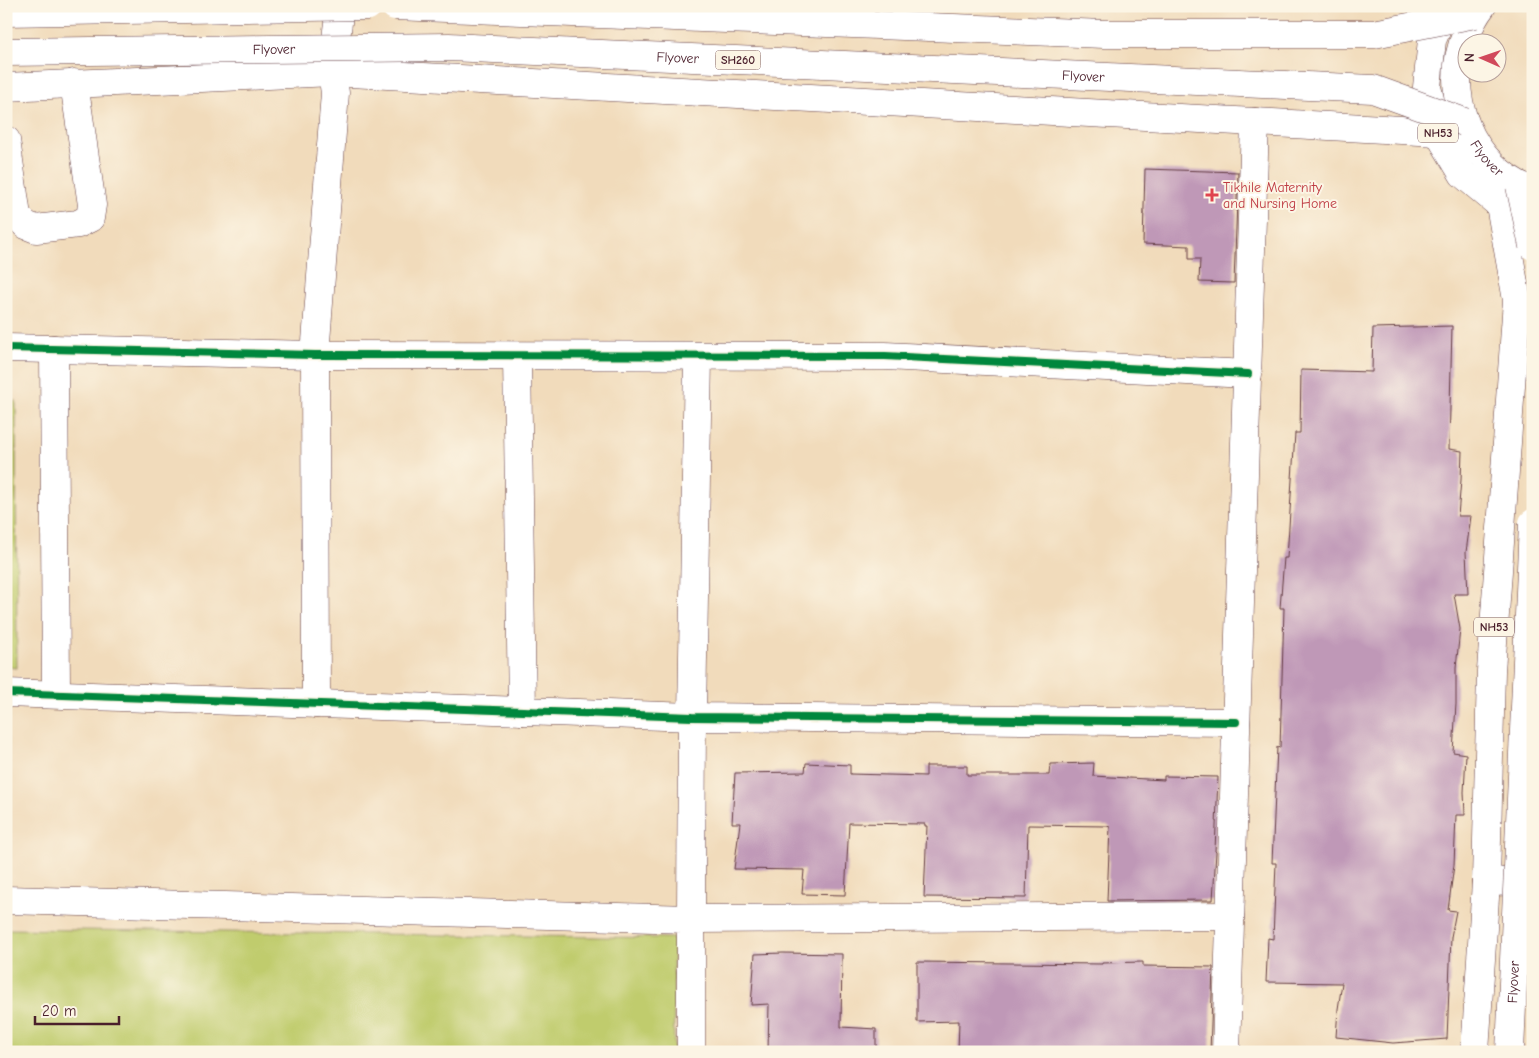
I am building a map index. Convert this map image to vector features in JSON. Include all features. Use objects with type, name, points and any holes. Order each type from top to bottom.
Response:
[{"type":"main road","points":[[316,704],[315,355],[335,93],[332,72],[340,6]]},
{"type":"main road","points":[[6,12],[368,6]]},
{"type":"main road","name":"Flyover","points":[[395,6],[1104,34],[1374,34],[1478,10]]},
{"type":"main road","name":"NH53","points":[[1447,6],[1432,40],[1427,87],[1438,132],[1463,174],[1500,205],[1533,217]]},
{"type":"main road","name":"Flyover","points":[[1478,10],[1460,49],[1456,86],[1464,122],[1477,148],[1496,170],[1526,189],[1533,246]]},
{"type":"main road","name":"Flyover","points":[[6,52],[449,47],[1372,89],[1464,122]]},
{"type":"main road","points":[[6,86],[332,72],[1438,132]]},
{"type":"main road","points":[[6,140],[18,216],[26,225],[36,229],[78,224],[90,218],[92,205],[74,84]]},
{"type":"main road","points":[[1226,1052],[1255,122]]},
{"type":"main road","name":"NH53","points":[[1475,1052],[1486,882],[1491,671],[1517,300],[1500,205]]},
{"type":"main road","points":[[6,348],[315,355],[885,356],[1248,374]]},
{"type":"main road","points":[[54,349],[56,694]]},
{"type":"main road","points":[[517,356],[522,711]]},
{"type":"main road","points":[[691,1052],[692,717],[698,356]]},
{"type":"main road","name":"Flyover","points":[[1510,1052],[1533,523]]},
{"type":"main road","points":[[6,693],[692,717],[1236,722]]},
{"type":"main road","points":[[1486,882],[1533,882]]},
{"type":"main road","points":[[6,900],[691,919],[1230,916]]},
{"type":"green space","points":[[16,400],[17,668],[6,667],[6,407]]},
{"type":"green space","points":[[6,929],[673,938],[674,1052],[6,1052]]},
{"type":"building","points":[[1145,169],[1238,172],[1234,283],[1199,282],[1200,259],[1189,259],[1189,246],[1143,244]]},
{"type":"building","points":[[1452,326],[1449,449],[1462,451],[1458,516],[1471,516],[1466,552],[1468,594],[1454,594],[1460,629],[1456,668],[1453,752],[1466,754],[1465,815],[1456,815],[1454,865],[1448,910],[1456,911],[1451,937],[1447,1039],[1393,1043],[1336,1037],[1342,983],[1266,982],[1268,938],[1273,939],[1276,863],[1272,863],[1277,747],[1280,748],[1284,608],[1280,608],[1284,558],[1287,558],[1295,433],[1300,433],[1301,370],[1372,372],[1373,328]]},
{"type":"building","points":[[806,763],[850,765],[850,774],[926,776],[926,766],[967,766],[967,775],[1049,775],[1050,764],[1094,763],[1093,776],[1164,780],[1164,776],[1218,777],[1213,900],[1107,901],[1110,827],[1107,826],[1028,825],[1026,898],[924,897],[927,826],[925,824],[849,823],[845,895],[802,894],[804,870],[734,869],[740,823],[732,823],[735,773],[805,772]]},
{"type":"building","points":[[755,954],[842,954],[841,1027],[876,1029],[876,1052],[768,1052],[769,1004],[751,1005]]},
{"type":"building","points":[[917,962],[1102,964],[1143,962],[1143,966],[1213,967],[1210,1052],[958,1052],[959,1021],[917,1022]]},
{"type":"cycle path","points":[[6,348],[315,355],[885,356],[1248,374]]},
{"type":"cycle path","points":[[6,693],[692,717],[1236,722]]},
{"type":"place","name":"Tikhile Maternity and Nursing Home","points":[[1212,195]]}]
